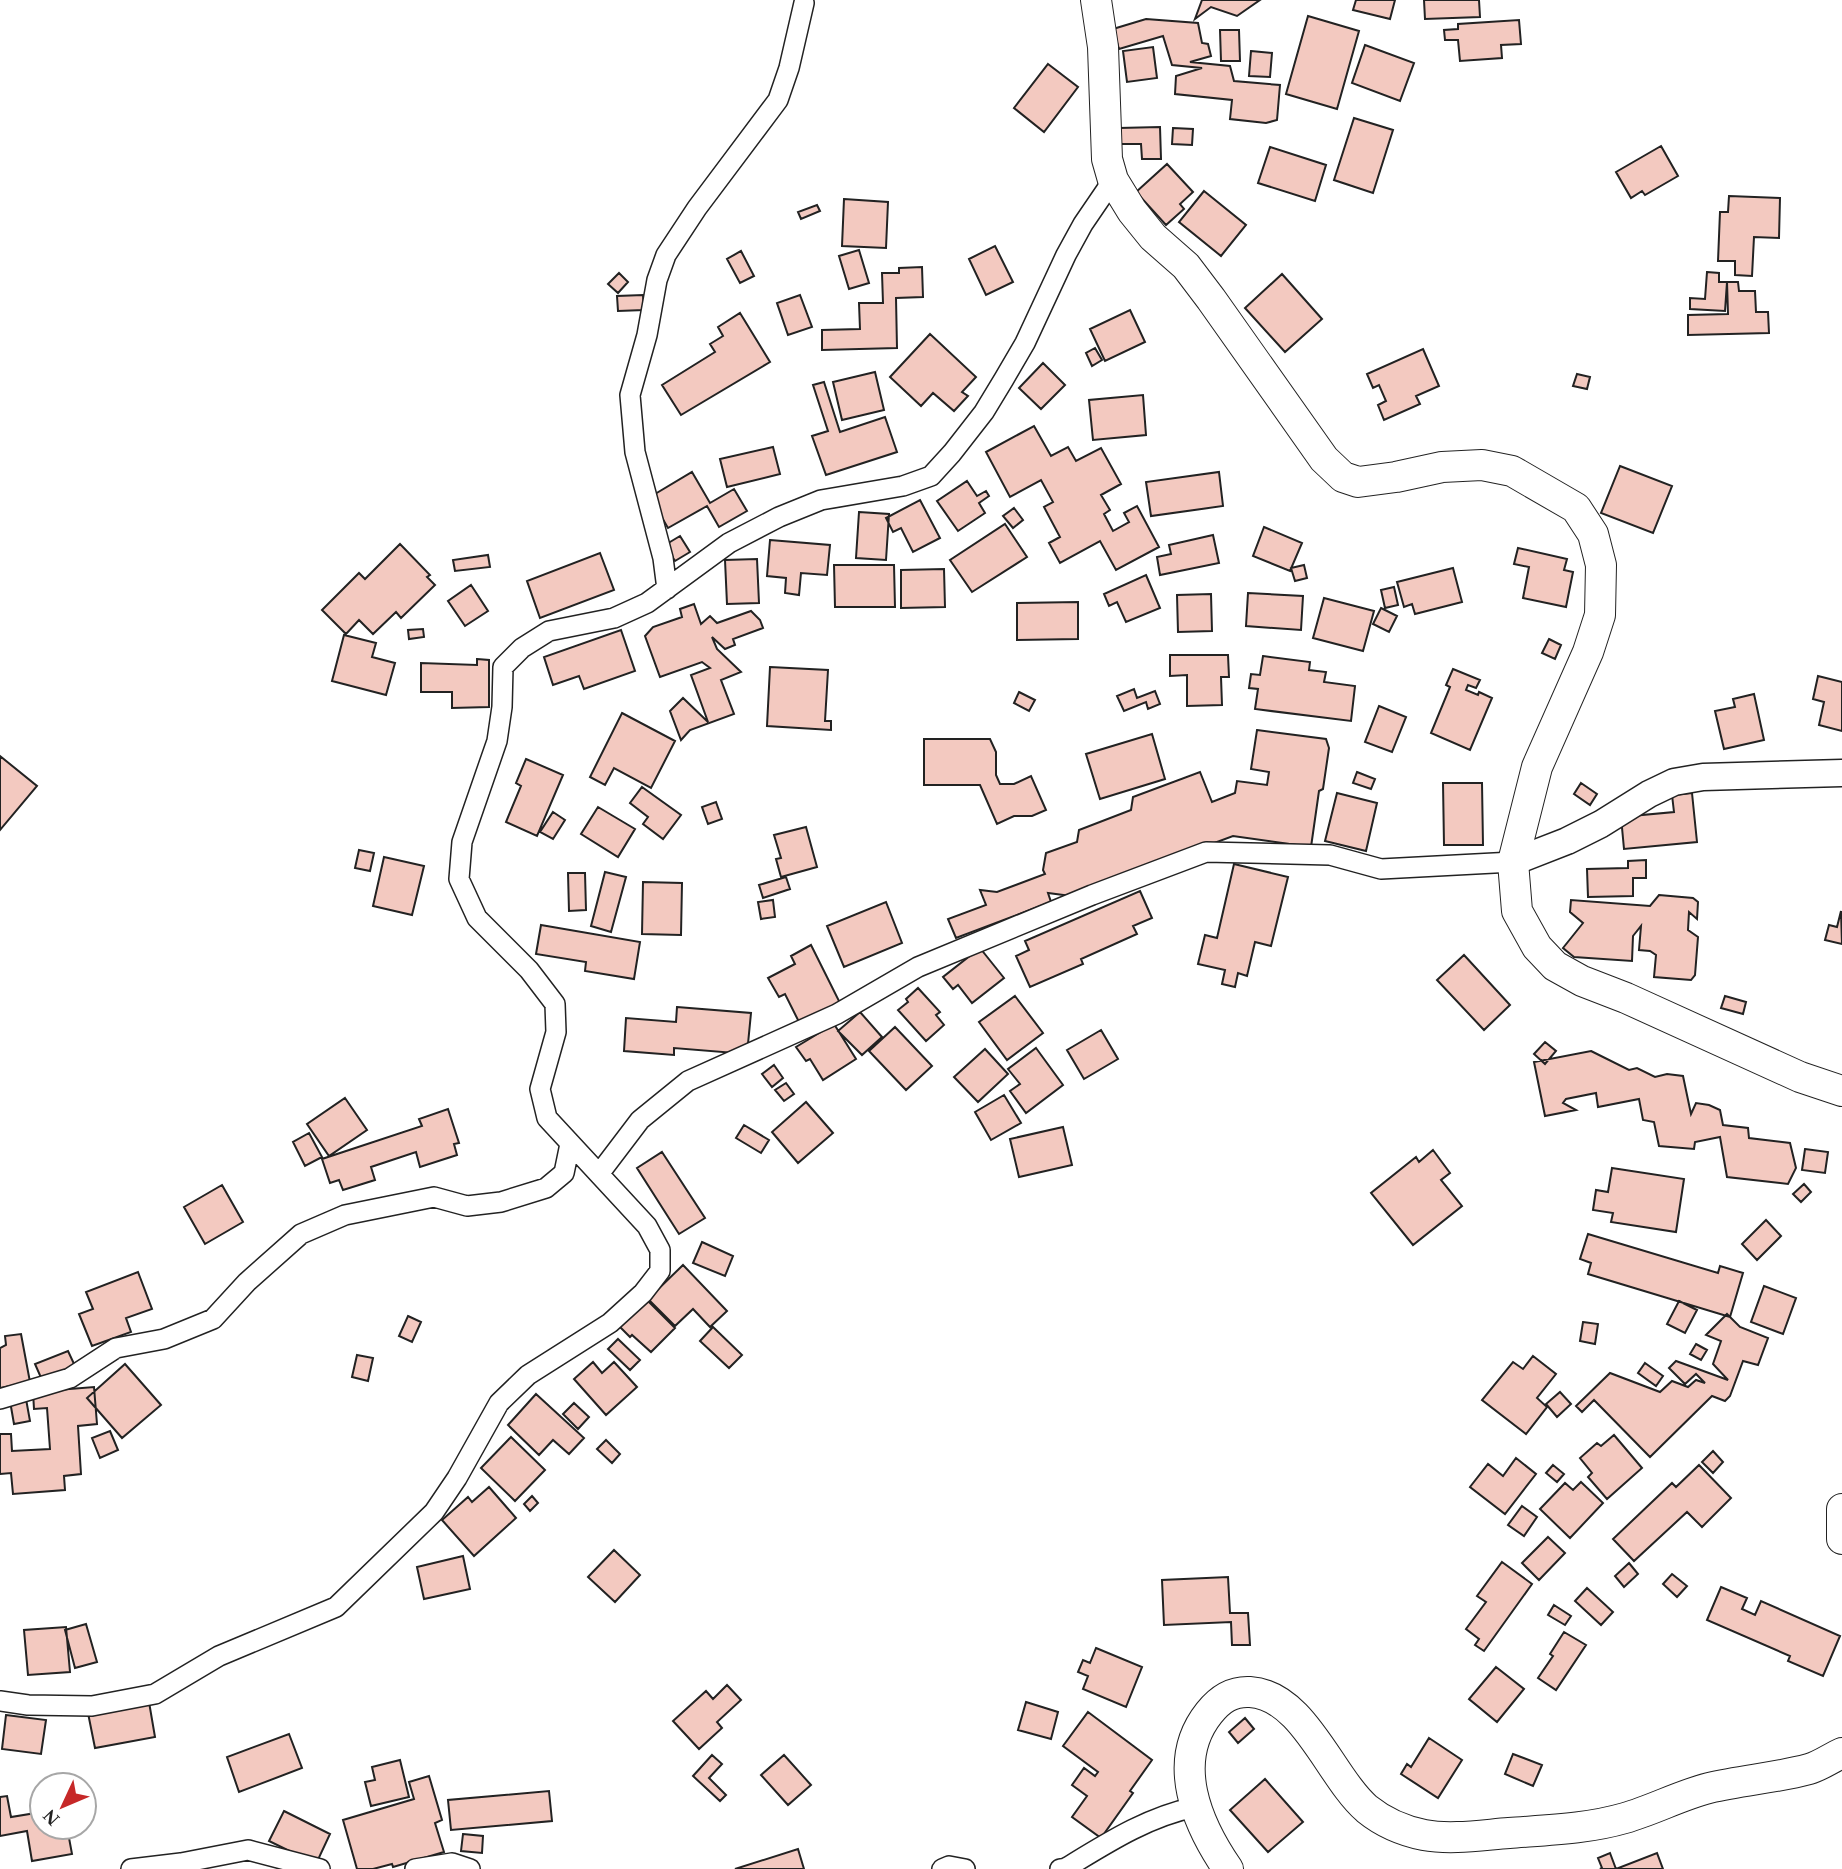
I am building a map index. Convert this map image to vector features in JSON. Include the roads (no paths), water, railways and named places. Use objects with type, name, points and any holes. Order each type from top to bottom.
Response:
[{"type":"main road","points":[[1096,0],[1104,47],[1107,159],[1113,180],[1132,211],[1153,237],[1186,266],[1212,299],[1324,459],[1343,477],[1358,482],[1377,481],[1442,467],[1482,465],[1512,471],[1576,508],[1593,534],[1601,565],[1600,615],[1588,652],[1537,767],[1513,862],[1517,911],[1537,947],[1555,966],[1582,981],[1626,998],[1800,1077],[1842,1091]]},
{"type":"main road","points":[[1842,1509],[1842,1539]]},
{"type":"main road","points":[[1228,1869],[1195,1807],[1189,1777],[1194,1740],[1202,1723],[1213,1708],[1235,1692],[1252,1692],[1274,1699],[1307,1730],[1351,1793],[1368,1810],[1391,1825],[1425,1835],[1475,1836],[1588,1827],[1644,1812],[1708,1788],[1812,1768],[1842,1753]]},
{"type":"street","points":[[667,589],[663,558],[635,452],[630,395],[647,335],[657,280],[666,255],[697,208],[778,100],[807,1]]},
{"type":"street","points":[[0,1701],[28,1705],[92,1706],[155,1694],[219,1656],[336,1607],[434,1512],[457,1478],[499,1403],[528,1375],[610,1323],[643,1293],[660,1271],[660,1250],[648,1226],[547,1118],[540,1089],[556,1032],[555,1004],[529,970],[477,918],[458,879],[462,842],[498,741],[503,667],[522,648],[549,631],[614,618],[647,603],[729,543],[779,517],[821,500],[903,486],[931,476],[976,422],[1004,379],[1037,318],[1066,255],[1113,180]]},
{"type":"street","points":[[599,1174],[640,1120],[688,1080],[836,1014],[918,967],[1092,895],[1206,852],[1330,855],[1381,869],[1513,862],[1567,841],[1674,782],[1715,777],[1842,773]]},
{"type":"street","points":[[0,1399],[70,1378],[116,1349],[164,1339],[213,1320],[247,1282],[301,1234],[345,1215],[434,1198],[467,1206],[501,1202],[546,1188],[564,1172],[570,1144]]},
{"type":"street","points":[[1060,1869],[1066,1868],[1121,1833],[1180,1810],[1195,1807]]},
{"type":"street","points":[[131,1869],[248,1850],[320,1869]]},
{"type":"street","points":[[415,1869],[452,1863],[470,1869]]},
{"type":"street","points":[[942,1869],[949,1866],[965,1869]]}]
